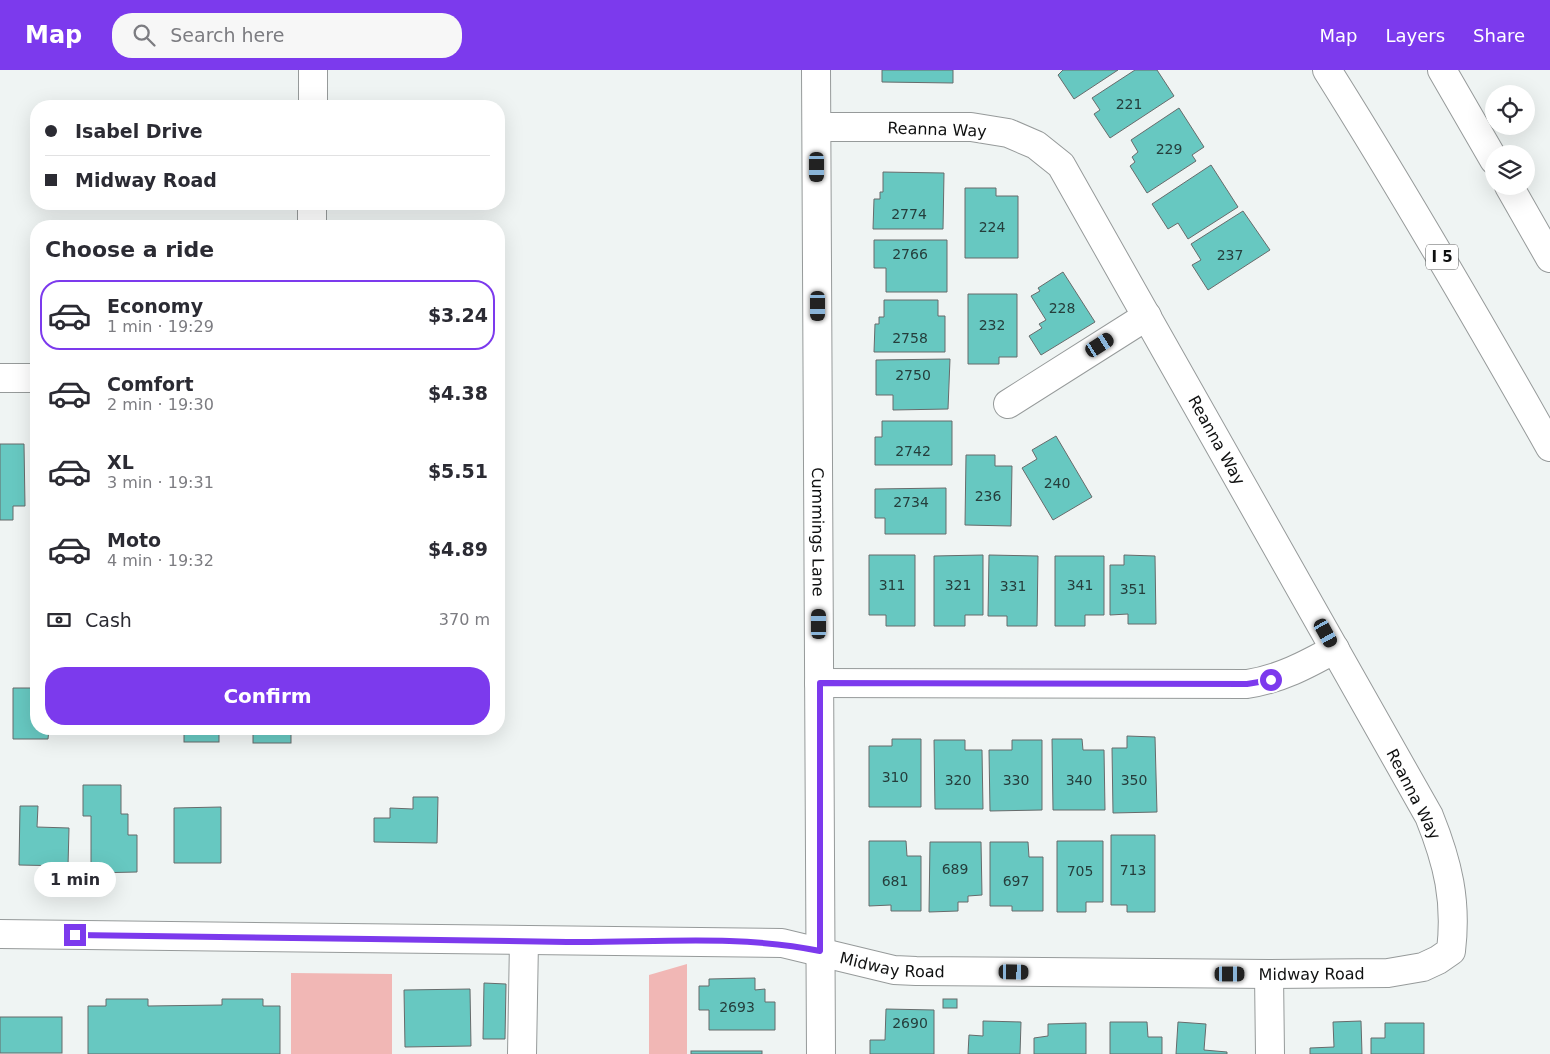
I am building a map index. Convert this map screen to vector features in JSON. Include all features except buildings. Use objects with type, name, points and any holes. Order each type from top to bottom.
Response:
[{"type":"main road","points":[[313,70],[313,100]]},
{"type":"main road","name":"Cummings Lane","points":[[816,70],[821,1054]]},
{"type":"main road","name":"I 5","points":[[1327,70],[1387,165],[1465,296],[1550,448]]},
{"type":"main road","points":[[1442,70],[1485,145]]},
{"type":"main road","name":"Reanna Way","points":[[816,127],[971,127],[1008,133],[1036,145],[1061,165],[1429,816],[1439,841],[1452,891],[1454,921],[1451,951]]},
{"type":"main road","points":[[1514,195],[1550,258]]},
{"type":"main road","points":[[1008,404],[1147,316]]},
{"type":"main road","points":[[0,378],[30,378]]},
{"type":"main road","points":[[820,683],[1247,684],[1271,680],[1292,672],[1335,650]]},
{"type":"main road","name":"Midway Road","points":[[0,934],[782,943],[894,970],[916,971],[1269,974],[1388,973],[1406,971],[1438,960],[1451,951]]},
{"type":"main road","points":[[522,1054],[524,941]]},
{"type":"main road","points":[[1269,974],[1270,1054]]},
{"type":"shaded area","points":[[687,964],[687,1054],[649,1054],[649,975]]},
{"type":"shaded area","points":[[291,973],[392,974],[392,1054],[291,1054]]},
{"type":"route","points":[[75,935],[782,943],[820,951],[820,683],[1247,684],[1271,680]]}]
